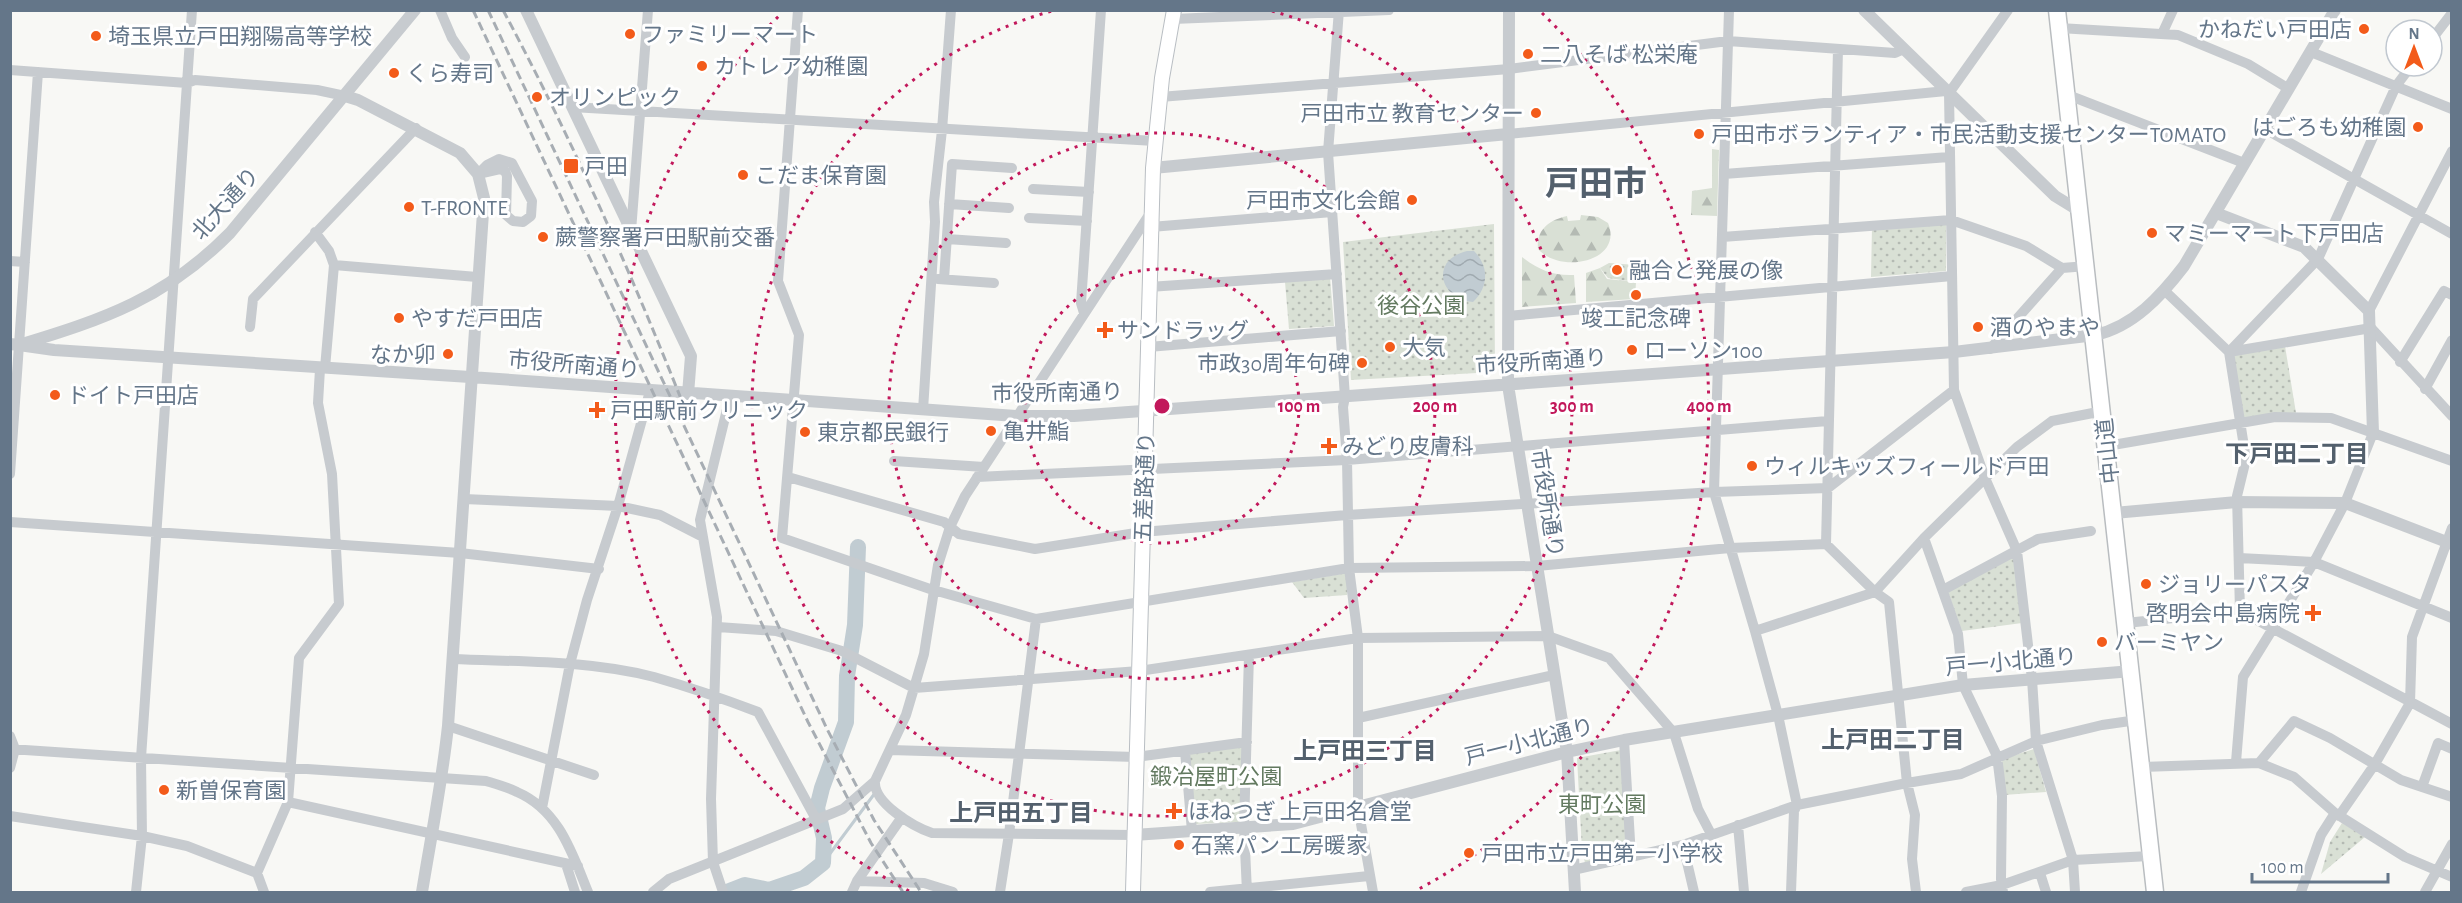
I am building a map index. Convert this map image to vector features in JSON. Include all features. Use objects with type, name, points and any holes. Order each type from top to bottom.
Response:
[{"type":"highway","name":"中山道","points":[[2057,10],[2095,335],[2155,892]]},
{"type":"main road","name":"五差路通り","points":[[1132,892],[1153,168],[1160,97],[1174,15]]},
{"type":"street","points":[[136,892],[142,836],[141,758],[192,10]]},
{"type":"street","points":[[440,10],[452,38],[465,57]]},
{"type":"street","points":[[526,10],[691,356],[688,394]]},
{"type":"street","points":[[631,232],[648,10]]},
{"type":"street","points":[[798,10],[778,281],[799,335],[782,538],[933,590],[1036,619],[1349,568],[1537,566],[1730,548],[1826,544],[1875,592],[1889,602],[1907,783],[1915,815],[1912,859],[1916,892]]},
{"type":"street","points":[[923,410],[935,222],[934,202],[951,10]]},
{"type":"street","points":[[1084,313],[1081,303],[1101,10]]},
{"type":"street","points":[[1174,15],[1389,10]]},
{"type":"street","name":"市役所通り","points":[[1509,10],[1508,385],[1567,752],[1575,892]]},
{"type":"street","points":[[1729,10],[1714,492],[1778,715],[1797,805],[1794,811],[1791,892]]},
{"type":"street","points":[[1864,10],[2055,195],[2081,212]]},
{"type":"street","points":[[2008,10],[1948,92],[1954,390],[1985,478],[2017,551],[2032,679],[2036,741],[2073,860],[2074,892]]},
{"type":"street","points":[[2162,34],[2172,10]]},
{"type":"street","name":"市役所南通り","points":[[15,345],[54,351],[470,377],[923,410],[1016,416],[1074,416],[1954,352],[2095,335],[2123,324],[2165,291],[2184,266],[2335,10]]},
{"type":"street","points":[[1338,12],[1328,152],[1345,397],[1343,407],[1347,459],[1349,568],[1358,638],[1358,807],[1372,892]]},
{"type":"street","name":"北大通り","points":[[15,345],[115,313],[146,298],[204,258],[230,233],[345,96],[409,13]]},
{"type":"street","points":[[2059,28],[2178,35],[2248,64],[2289,89]]},
{"type":"street","points":[[1160,97],[1509,69],[1728,41],[1895,53],[1904,49]]},
{"type":"street","points":[[1826,544],[1838,49]]},
{"type":"street","points":[[2311,52],[2451,109]]},
{"type":"street","points":[[10,70],[187,82],[195,80],[317,90],[345,96],[358,100],[460,153],[478,174],[484,198],[448,726],[443,777],[431,832],[422,892]]},
{"type":"street","points":[[10,474],[15,345],[25,262],[38,72]]},
{"type":"street","points":[[2229,352],[2318,259],[2396,86],[2402,78]]},
{"type":"street","points":[[1153,168],[1948,92]]},
{"type":"street","points":[[2068,95],[2244,163]]},
{"type":"street","points":[[572,107],[1155,141]]},
{"type":"street","points":[[250,327],[253,299],[416,129]]},
{"type":"street","points":[[2265,129],[2451,234]]},
{"type":"street","points":[[2236,762],[2243,677],[2314,562],[2345,503],[2373,433],[2369,311],[2451,151]]},
{"type":"street","points":[[1724,174],[1949,157]]},
{"type":"street","points":[[499,159],[512,163],[532,201],[531,216],[518,222],[509,219],[506,215],[507,176],[504,171],[500,169],[478,174],[487,165],[499,159]]},
{"type":"street","points":[[944,279],[952,164],[1012,168]]},
{"type":"street","points":[[1033,189],[1089,192]]},
{"type":"street","points":[[949,204],[1009,208]]},
{"type":"street","points":[[653,892],[669,879],[843,809],[876,787],[906,715],[924,654],[933,590],[950,526],[977,477],[1016,416],[1151,213]]},
{"type":"street","points":[[1151,227],[1332,213]]},
{"type":"street","points":[[2216,213],[2304,247],[2369,311]]},
{"type":"street","points":[[1029,218],[1087,221]]},
{"type":"street","points":[[1722,237],[1951,220],[2026,246],[2062,268],[2087,266]]},
{"type":"street","points":[[264,892],[257,873],[288,802],[299,658],[339,604],[333,474],[318,403],[334,264],[329,251],[315,232]]},
{"type":"street","points":[[947,239],[1006,243]]},
{"type":"street","points":[[10,261],[25,262]]},
{"type":"street","points":[[334,264],[477,277]]},
{"type":"street","points":[[1990,348],[2062,268]]},
{"type":"street","points":[[1149,287],[1337,274]]},
{"type":"street","points":[[1508,316],[1952,276]]},
{"type":"street","points":[[932,278],[994,283]]},
{"type":"street","points":[[2165,291],[2229,352],[2246,459],[2237,499],[2240,611]]},
{"type":"street","points":[[2400,362],[2444,291],[2451,295]]},
{"type":"street","points":[[2229,352],[2371,328]]},
{"type":"street","points":[[2371,328],[2451,416]]},
{"type":"street","points":[[1148,347],[1341,331]]},
{"type":"street","points":[[2425,389],[2451,340]]},
{"type":"street","points":[[788,477],[944,522],[959,534],[1035,549],[1142,532],[1347,515],[1714,492],[1828,488],[1954,390]]},
{"type":"street","points":[[542,808],[570,664],[650,391]]},
{"type":"street","points":[[723,891],[713,862],[711,800],[718,627],[700,520],[730,397]]},
{"type":"street","points":[[1755,631],[1875,592],[1924,538],[2017,447],[2052,421],[2103,411]]},
{"type":"street","points":[[2107,446],[2275,417],[2331,418],[2451,461]]},
{"type":"street","points":[[977,477],[1347,459],[1828,421]]},
{"type":"street","points":[[894,461],[984,467]]},
{"type":"street","points":[[464,499],[618,506],[660,515],[703,537]]},
{"type":"street","points":[[2114,513],[2237,499],[2345,503],[2449,543]]},
{"type":"street","points":[[10,522],[460,553],[599,569]]},
{"type":"street","points":[[2301,892],[2321,835],[2375,764],[2410,703],[2412,637],[2449,543],[2451,528]]},
{"type":"street","points":[[1943,590],[2038,539],[2091,531]]},
{"type":"street","points":[[1924,538],[1958,634],[1963,685],[1997,756],[2002,796],[2003,889]]},
{"type":"street","points":[[2240,558],[2314,562],[2451,618]]},
{"type":"street","points":[[2126,623],[2240,611],[2451,724]]},
{"type":"street","points":[[1000,892],[1036,619]]},
{"type":"street","points":[[718,627],[776,631],[842,651],[914,688],[1139,671],[1358,638],[1548,636],[1609,658],[1674,733],[1698,809],[1711,834]]},
{"type":"street","points":[[1247,891],[1244,827],[1249,655]]},
{"type":"street","points":[[453,659],[570,664],[652,677],[758,712],[819,817]]},
{"type":"street","name":"戸一小北通り","points":[[876,787],[902,817],[915,827],[932,833],[1134,835],[1293,824],[1567,752],[1624,740],[1963,685],[2132,672]]},
{"type":"street","points":[[1358,718],[1554,675]]},
{"type":"street","points":[[1574,870],[1683,845],[1797,805],[1961,774],[1997,756],[2036,741],[2102,724],[2137,720]]},
{"type":"street","points":[[2259,763],[2294,721],[2330,738],[2401,780],[2451,797]]},
{"type":"street","points":[[448,726],[594,775]]},
{"type":"street","points":[[10,736],[13,749],[10,768]]},
{"type":"street","points":[[1624,740],[1631,857]]},
{"type":"street","points":[[890,750],[1136,757],[1247,742]]},
{"type":"street","points":[[2422,787],[2438,743],[2451,749]]},
{"type":"street","points":[[13,749],[486,781],[518,792],[542,808],[561,830],[588,892]]},
{"type":"street","points":[[1185,751],[1192,831]]},
{"type":"street","points":[[2142,767],[2259,763],[2294,777],[2337,815],[2405,857],[2451,877]]},
{"type":"street","points":[[288,802],[431,832],[578,867]]},
{"type":"street","points":[[10,816],[142,836],[188,846],[257,873]]},
{"type":"street","points":[[852,892],[856,882],[902,817]]},
{"type":"street","points":[[1738,825],[1744,892]]},
{"type":"street","points":[[2426,892],[2451,844]]},
{"type":"street","points":[[1683,845],[1694,892]]},
{"type":"street","points":[[1966,892],[2003,889],[2073,860],[2150,856]]},
{"type":"street","points":[[566,864],[575,892]]},
{"type":"street","points":[[2040,873],[2046,892]]},
{"type":"street","points":[[1210,892],[1247,891],[1369,876]]},
{"type":"street","points":[[856,882],[924,883],[953,892]]},
{"type":"green space","points":[[1712,149],[1719,150],[1717,216],[1691,215],[1692,191],[1712,188]]},
{"type":"green space","points":[[1581,215],[1598,217],[1608,223],[1611,236],[1607,247],[1599,255],[1588,260],[1561,261],[1548,257],[1538,249],[1539,236],[1549,223],[1567,216],[1568,221],[1580,220]]},
{"type":"green space","points":[[1946,222],[1946,271],[1871,277],[1872,227]]},
{"type":"green space","name":"後谷公園","points":[[1494,224],[1495,372],[1351,380],[1343,242]]},
{"type":"green space","points":[[1522,257],[1546,271],[1574,275],[1576,303],[1522,307]]},
{"type":"green space","points":[[1609,263],[1636,265],[1636,282],[1608,278],[1600,268]]},
{"type":"green space","points":[[1600,268],[1607,279],[1636,282],[1635,299],[1586,302],[1586,273]]},
{"type":"green space","points":[[1330,277],[1334,326],[1289,329],[1285,282]]},
{"type":"green space","points":[[2285,346],[2296,413],[2243,418],[2233,355]]},
{"type":"green space","points":[[2015,556],[2022,623],[1962,631],[1948,592]]},
{"type":"green space","points":[[1347,573],[1347,595],[1304,598],[1292,582]]},
{"type":"green space","name":"鍛冶屋町公園","points":[[1244,746],[1240,822],[1194,824],[1188,753]]},
{"type":"green space","points":[[2034,749],[2046,792],[2004,795],[2002,759]]},
{"type":"green space","name":"東町公園","points":[[1621,750],[1628,851],[1585,863],[1582,850],[1577,758]]},
{"type":"green space","points":[[2342,823],[2365,837],[2321,874],[2330,842]]},
{"type":"water","points":[[1467,251],[1474,251],[1479,257],[1485,276],[1482,290],[1473,302],[1462,300],[1453,294],[1443,279],[1443,271],[1447,262]]},
{"type":"waterway","points":[[727,892],[745,885],[769,890],[804,878],[823,863],[824,838],[817,808],[846,722],[847,676],[855,625],[858,547]]},
{"type":"waterway","points":[[823,863],[875,793]]},
{"type":"railway","points":[[473,10],[808,722],[871,843],[903,892]]},
{"type":"railway","points":[[488,10],[827,729],[874,820],[921,892]]},
{"type":"railway","points":[[503,10],[554,109],[601,210],[687,414]]},
{"type":"place","name":"かねだい戸田店","points":[[2364,29]]},
{"type":"place","name":"ファミリーマート","points":[[630,34]]},
{"type":"place","name":"埼玉県立戸田翔陽高等学校","points":[[96,36]]},
{"type":"place","name":"二八そば 松栄庵","points":[[1528,54]]},
{"type":"place","name":"カトレア幼稚園","points":[[702,66]]},
{"type":"place","name":"くら寿司","points":[[394,73]]},
{"type":"place","name":"オリンピック","points":[[537,97]]},
{"type":"place","name":"戸田市立 教育センター","points":[[1536,113]]},
{"type":"place","name":"はごろも幼稚園","points":[[2418,127]]},
{"type":"place","name":"戸田市ボランティア・市民活動支援センターTOMATO","points":[[1699,134]]},
{"type":"place","name":"戸田","points":[[571,166]]},
{"type":"place","name":"こだま保育園","points":[[743,175]]},
{"type":"place","name":"戸田市文化会館","points":[[1412,200]]},
{"type":"place","name":"T-FRONTE","points":[[409,207]]},
{"type":"place","name":"マミーマート下戸田店","points":[[2152,233]]},
{"type":"place","name":"蕨警察署戸田駅前交番","points":[[543,237]]},
{"type":"place","name":"融合と発展の像","points":[[1617,270]]},
{"type":"place","name":"竣工記念碑","points":[[1636,295]]},
{"type":"place","name":"やすだ戸田店","points":[[399,318]]},
{"type":"place","name":"酒のやまや","points":[[1978,327]]},
{"type":"place","name":"サンドラッグ","points":[[1105,330]]},
{"type":"place","name":"大気","points":[[1390,347]]},
{"type":"place","name":"ローソン100","points":[[1632,350]]},
{"type":"place","name":"なか卯","points":[[448,354]]},
{"type":"place","name":"市政30周年句碑","points":[[1362,363]]},
{"type":"place","name":"ドイト戸田店","points":[[55,395]]},
{"type":"place","name":"戸田駅前クリニック","points":[[597,410]]},
{"type":"place","name":"亀井鮨","points":[[991,431]]},
{"type":"place","name":"東京都民銀行","points":[[805,432]]},
{"type":"place","name":"みどり皮膚科","points":[[1329,446]]},
{"type":"place","name":"ウィルキッズフィールド戸田","points":[[1752,466]]},
{"type":"place","name":"ジョリーパスタ","points":[[2146,584]]},
{"type":"place","name":"啓明会中島病院","points":[[2313,613]]},
{"type":"place","name":"バーミヤン","points":[[2102,642]]},
{"type":"place","name":"新曽保育園","points":[[164,790]]},
{"type":"place","name":"ほねつぎ 上戸田名倉堂","points":[[1174,811]]},
{"type":"place","name":"石窯パン工房暖家","points":[[1179,845]]},
{"type":"place","name":"戸田市立戸田第一小学校","points":[[1469,853]]},
{"type":"district","name":"戸田市","points":[[1596,183]]},
{"type":"district","name":"下戸田二丁目","points":[[2297,454]]},
{"type":"district","name":"上戸田二丁目","points":[[1893,740]]},
{"type":"district","name":"上戸田三丁目","points":[[1365,751]]},
{"type":"district","name":"上戸田五丁目","points":[[1021,813]]}]
